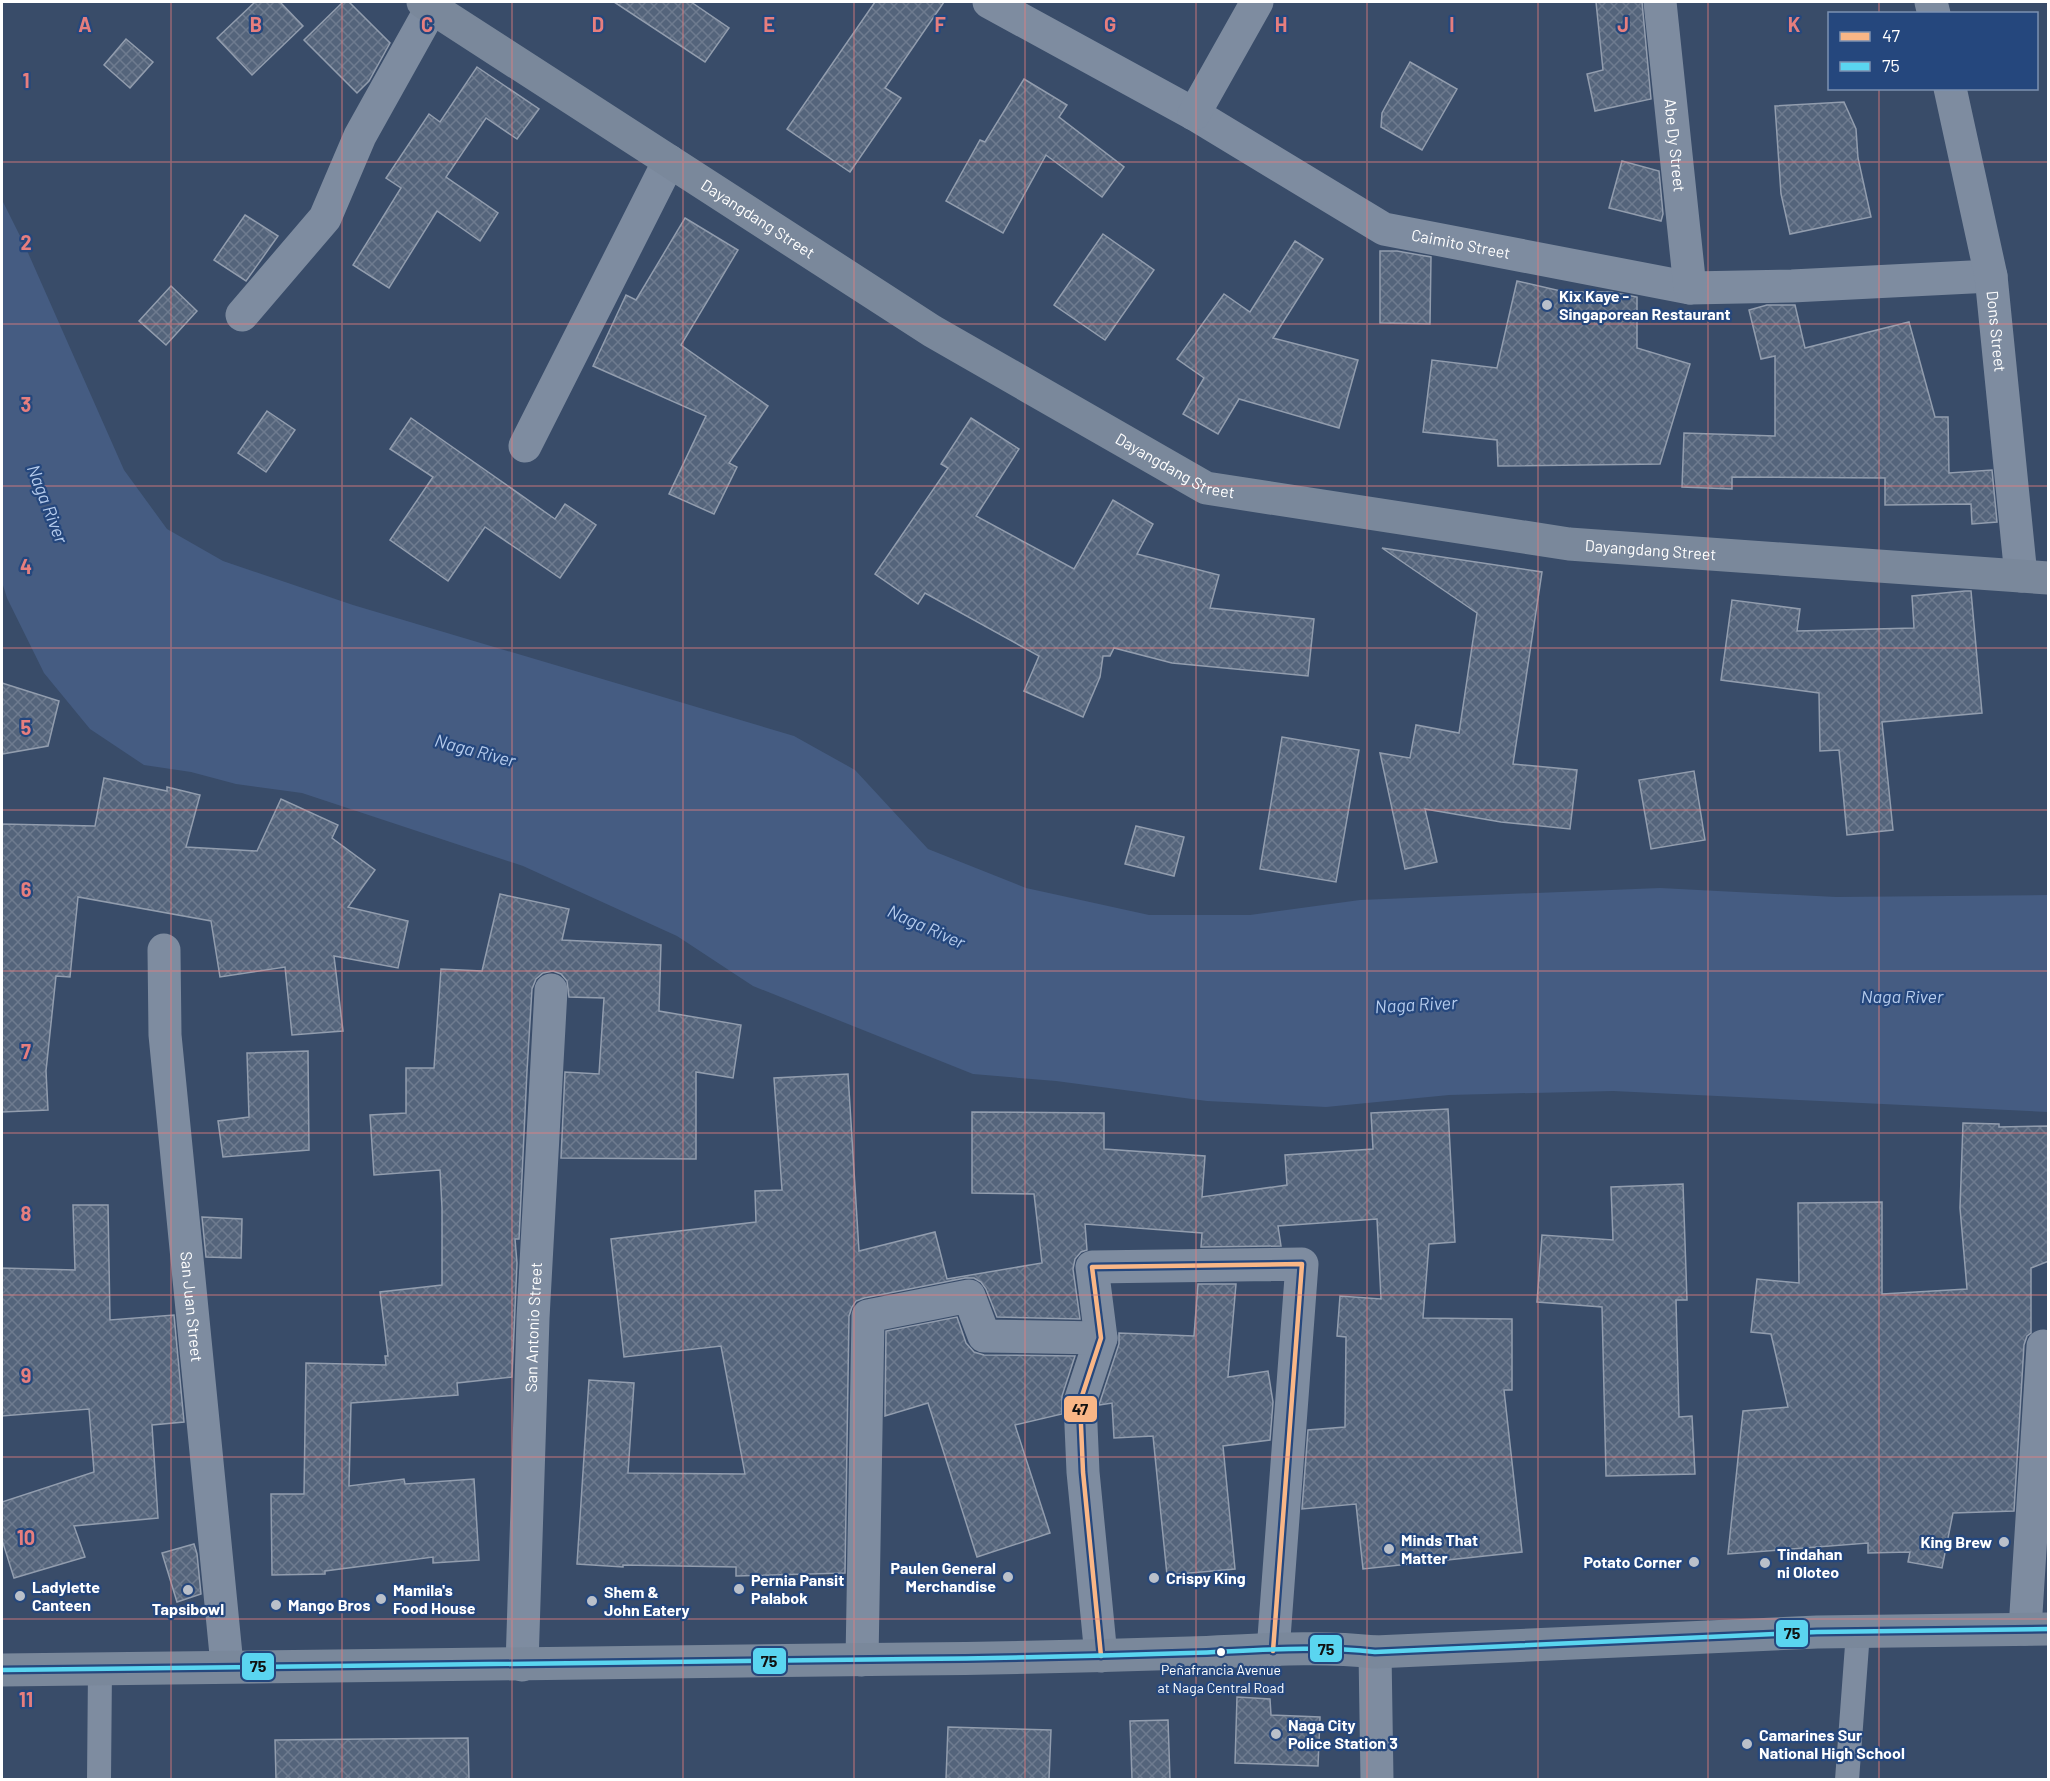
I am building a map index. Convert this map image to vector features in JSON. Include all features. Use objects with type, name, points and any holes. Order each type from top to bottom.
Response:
[{"type":"main road","name":"Dayangdang Street","points":[[428,4],[932,331],[1206,488],[1569,544],[2035,577]]},
{"type":"main road","points":[[2,1670],[227,1665],[522,1665],[862,1660],[1272,1651],[1355,1650],[1375,1652],[1805,1632],[2037,1629]]},
{"type":"street","name":"Caimito Street","points":[[989,2],[1194,114],[1384,229],[1690,288],[1792,286],[1991,276]]},
{"type":"street","points":[[1194,114],[1257,2]]},
{"type":"street","name":"Abe Dy Street","points":[[1660,2],[1690,288]]},
{"type":"street","points":[[242,315],[325,218],[360,136],[428,4]]},
{"type":"street","name":"Dons Street","points":[[1950,90],[1991,276],[2035,577]]},
{"type":"street","points":[[525,446],[669,161]]},
{"type":"street","name":"San Juan Street","points":[[164,950],[165,1035],[227,1665]]},
{"type":"street","name":"San Antonio Street","points":[[522,1665],[533,1318],[551,990]]},
{"type":"street","points":[[1101,1656],[1083,1472],[1080,1402],[1101,1338],[1092,1267],[1302,1264],[1272,1651]]},
{"type":"street","points":[[862,1660],[868,1316],[969,1296],[984,1336],[1101,1338]]},
{"type":"street","points":[[2037,1629],[2043,1346]]},
{"type":"street","points":[[1375,1652],[1377,1779]]},
{"type":"lane","points":[[1847,1779],[1858,1632]]},
{"type":"lane","points":[[99,1779],[100,1668]]},
{"type":"water","name":"Naga River","points":[[2,200],[25,246],[124,470],[167,529],[223,561],[353,605],[794,736],[855,770],[928,849],[1026,888],[1149,915],[1250,915],[1360,900],[1660,888],[1836,897],[2048,895],[2048,1112],[1613,1091],[1449,1095],[1326,1107],[1207,1101],[1056,1081],[973,1074],[753,986],[677,936],[523,866],[302,793],[236,784],[191,772],[144,765],[90,729],[44,673],[7,598],[2,582]]},
{"type":"building","points":[[255,2],[280,2],[303,26],[252,75],[217,38]]},
{"type":"building","points":[[343,2],[349,2],[390,43],[369,81],[357,93],[304,40]]},
{"type":"building","points":[[614,2],[691,2],[729,28],[705,62]]},
{"type":"building","points":[[875,2],[944,2],[885,88],[901,98],[850,172],[787,129]]},
{"type":"building","points":[[1596,2],[1642,2],[1651,99],[1595,111],[1587,74],[1603,70]]},
{"type":"building","points":[[126,39],[153,62],[130,88],[104,65]]},
{"type":"building","points":[[1410,62],[1457,89],[1422,150],[1381,127],[1382,113]]},
{"type":"building","points":[[477,67],[539,109],[517,139],[486,118],[446,177],[498,213],[480,241],[437,211],[389,288],[353,265],[401,188],[386,178],[429,114],[440,122]]},
{"type":"building","points":[[1024,79],[1067,105],[1059,117],[1124,167],[1102,197],[1046,155],[1003,233],[946,201],[980,140],[985,142]]},
{"type":"building","points":[[1844,102],[1856,129],[1858,158],[1871,217],[1790,234],[1781,194],[1775,106]]},
{"type":"building","points":[[1622,161],[1659,171],[1663,214],[1661,221],[1609,208]]},
{"type":"building","points":[[245,215],[278,236],[246,281],[214,260]]},
{"type":"building","points":[[685,218],[738,250],[681,345],[768,406],[729,463],[737,467],[714,514],[669,494],[706,416],[593,366],[626,295],[636,300]]},
{"type":"building","points":[[1103,234],[1154,270],[1105,340],[1054,305]]},
{"type":"building","points":[[1295,241],[1323,259],[1273,338],[1358,360],[1339,428],[1239,399],[1218,434],[1183,414],[1204,378],[1177,359],[1224,294],[1250,312]]},
{"type":"building","points":[[1380,251],[1397,251],[1431,257],[1430,324],[1380,323]]},
{"type":"building","points":[[1517,281],[1565,292],[1611,292],[1637,297],[1637,348],[1690,364],[1660,464],[1498,466],[1497,440],[1423,432],[1432,360],[1497,368]]},
{"type":"building","points":[[171,286],[197,311],[166,345],[139,321]]},
{"type":"building","points":[[1767,305],[1795,305],[1805,348],[1909,322],[1935,417],[1948,417],[1949,473],[1992,470],[1997,522],[1972,524],[1971,504],[1885,505],[1885,478],[1732,477],[1732,489],[1682,487],[1684,433],[1775,436],[1775,356],[1761,359],[1749,310]]},
{"type":"building","points":[[267,411],[295,430],[266,472],[238,453]]},
{"type":"building","points":[[411,418],[555,519],[565,504],[596,525],[560,578],[485,527],[448,581],[390,540],[433,477],[390,449]]},
{"type":"building","points":[[971,418],[1019,449],[976,516],[1074,569],[1113,500],[1153,524],[1137,554],[1219,575],[1210,608],[1314,619],[1308,676],[1172,663],[1114,648],[1110,656],[1103,656],[1100,677],[1083,717],[1024,691],[1039,656],[925,593],[918,604],[875,574],[948,468],[941,464]]},
{"type":"building","points":[[1382,548],[1542,572],[1513,764],[1577,770],[1570,829],[1501,822],[1425,809],[1437,862],[1405,869],[1380,753],[1410,758],[1416,725],[1459,733],[1477,613]]},
{"type":"building","points":[[1971,591],[1982,713],[1882,722],[1893,830],[1847,835],[1839,750],[1820,751],[1819,693],[1721,680],[1732,600],[1800,609],[1797,631],[1914,628],[1912,596]]},
{"type":"building","points":[[2,683],[59,701],[48,746],[2,754]]},
{"type":"building","points":[[1282,737],[1359,750],[1336,882],[1260,869]]},
{"type":"building","points":[[1694,771],[1705,840],[1651,849],[1639,780]]},
{"type":"building","points":[[104,778],[167,791],[167,787],[200,795],[186,847],[257,851],[281,799],[338,825],[332,838],[375,870],[348,907],[408,921],[398,968],[334,956],[343,1031],[292,1035],[285,967],[220,977],[211,921],[78,897],[70,977],[56,976],[46,1071],[48,1110],[2,1112],[2,824],[95,826]]},
{"type":"building","points":[[1136,826],[1184,837],[1174,876],[1125,864]]},
{"type":"building","points":[[500,894],[569,909],[562,940],[661,945],[659,1011],[741,1025],[733,1078],[696,1072],[696,1159],[561,1158],[565,1072],[599,1074],[604,998],[569,997],[567,981],[561,974],[553,971],[543,973],[536,979],[532,989],[519,1239],[515,1239],[517,1263],[512,1377],[457,1383],[458,1395],[351,1403],[349,1486],[404,1479],[405,1484],[474,1479],[479,1560],[433,1563],[433,1557],[325,1571],[325,1574],[272,1575],[271,1494],[304,1494],[306,1363],[386,1365],[385,1356],[388,1356],[380,1292],[442,1285],[440,1170],[374,1175],[370,1115],[406,1113],[406,1068],[434,1068],[441,969],[482,971]]},
{"type":"building","points":[[308,1051],[309,1150],[223,1157],[218,1121],[249,1117],[247,1053]]},
{"type":"building","points":[[848,1074],[859,1251],[935,1232],[947,1279],[1042,1263],[1034,1194],[972,1193],[972,1112],[1104,1113],[1104,1149],[1205,1156],[1202,1197],[1287,1185],[1285,1155],[1373,1149],[1371,1113],[1448,1109],[1455,1242],[1429,1244],[1423,1318],[1512,1319],[1512,1390],[1504,1390],[1522,1552],[1363,1569],[1356,1504],[1302,1509],[1308,1430],[1345,1427],[1346,1337],[1337,1336],[1340,1296],[1381,1299],[1377,1219],[1278,1226],[1281,1246],[1201,1247],[1202,1233],[1085,1224],[1087,1250],[1081,1252],[1075,1259],[1073,1269],[1080,1319],[997,1317],[986,1289],[974,1278],[856,1301],[849,1316],[845,1573],[736,1576],[736,1567],[623,1565],[623,1567],[577,1564],[589,1380],[634,1383],[628,1473],[745,1474],[721,1346],[624,1357],[611,1239],[756,1222],[755,1191],[782,1190],[774,1078]]},
{"type":"building","points":[[1963,1123],[1999,1124],[1999,1127],[2049,1126],[2049,1261],[2031,1268],[2031,1333],[2027,1336],[2024,1345],[2014,1511],[1953,1513],[1942,1568],[1908,1562],[1910,1552],[1868,1553],[1868,1543],[1728,1554],[1743,1411],[1788,1407],[1771,1334],[1751,1332],[1757,1279],[1799,1283],[1798,1203],[1882,1202],[1882,1294],[1967,1289],[1960,1208]]},
{"type":"building","points":[[1683,1184],[1687,1300],[1676,1300],[1679,1417],[1692,1416],[1695,1474],[1606,1476],[1602,1307],[1537,1302],[1542,1235],[1613,1240],[1611,1187]]},
{"type":"building","points":[[73,1205],[108,1205],[110,1320],[174,1315],[184,1422],[152,1425],[158,1518],[74,1526],[85,1557],[14,1578],[2,1540],[2,1502],[94,1472],[89,1409],[2,1416],[2,1268],[75,1270]]},
{"type":"building","points":[[202,1217],[242,1219],[241,1258],[206,1257]]},
{"type":"building","points":[[1198,1284],[1236,1284],[1228,1377],[1268,1371],[1273,1402],[1270,1440],[1223,1446],[1235,1569],[1167,1575],[1153,1436],[1114,1438],[1112,1403],[1099,1405],[1119,1344],[1119,1333],[1194,1336]]},
{"type":"building","points":[[957,1317],[966,1343],[974,1352],[984,1355],[1075,1356],[1062,1396],[1062,1414],[1015,1425],[1050,1533],[977,1557],[928,1403],[885,1416],[886,1331]]},
{"type":"building","points":[[194,1544],[201,1594],[177,1602],[162,1553]]},
{"type":"building","points":[[1237,1697],[1270,1699],[1271,1715],[1320,1717],[1318,1766],[1235,1763]]},
{"type":"building","points":[[1168,1720],[1170,1779],[1132,1779],[1130,1721]]},
{"type":"building","points":[[948,1727],[1051,1730],[1049,1779],[946,1779]]},
{"type":"building","points":[[468,1738],[469,1779],[276,1779],[275,1740]]},
{"type":"transit line","name":"47","points":[[1101,1656],[1083,1472],[1080,1402],[1101,1338],[1092,1267],[1302,1264],[1273,1651]]},
{"type":"transit line","name":"75","points":[[2,1670],[982,1658],[1305,1649],[1375,1652],[1817,1632],[2048,1629]]},
{"type":"place","name":"Kix Kaye - Singaporean Restaurant","points":[[1547,305]]},
{"type":"place","name":"King Brew","points":[[2004,1542]]},
{"type":"place","name":"Minds That Matter","points":[[1389,1549]]},
{"type":"place","name":"Potato Corner","points":[[1694,1562]]},
{"type":"place","name":"Tindahan ni Oloteo","points":[[1765,1563]]},
{"type":"place","name":"Paulen General Merchandise","points":[[1008,1577]]},
{"type":"place","name":"Crispy King","points":[[1154,1578]]},
{"type":"place","name":"Pernia Pansit Palabok","points":[[739,1589]]},
{"type":"place","name":"Tapsibowl","points":[[188,1590]]},
{"type":"place","name":"Ladylette Canteen","points":[[20,1596]]},
{"type":"place","name":"Mamila's Food House","points":[[381,1599]]},
{"type":"place","name":"Shem & John Eatery","points":[[592,1601]]},
{"type":"place","name":"Mango Bros","points":[[276,1605]]},
{"type":"place","name":"Peñafrancia Avenue at Naga Central Road","points":[[1221,1652]]},
{"type":"place","name":"Naga City Police Station 3","points":[[1276,1734]]},
{"type":"place","name":"Camarines Sur National High School","points":[[1747,1744]]}]
